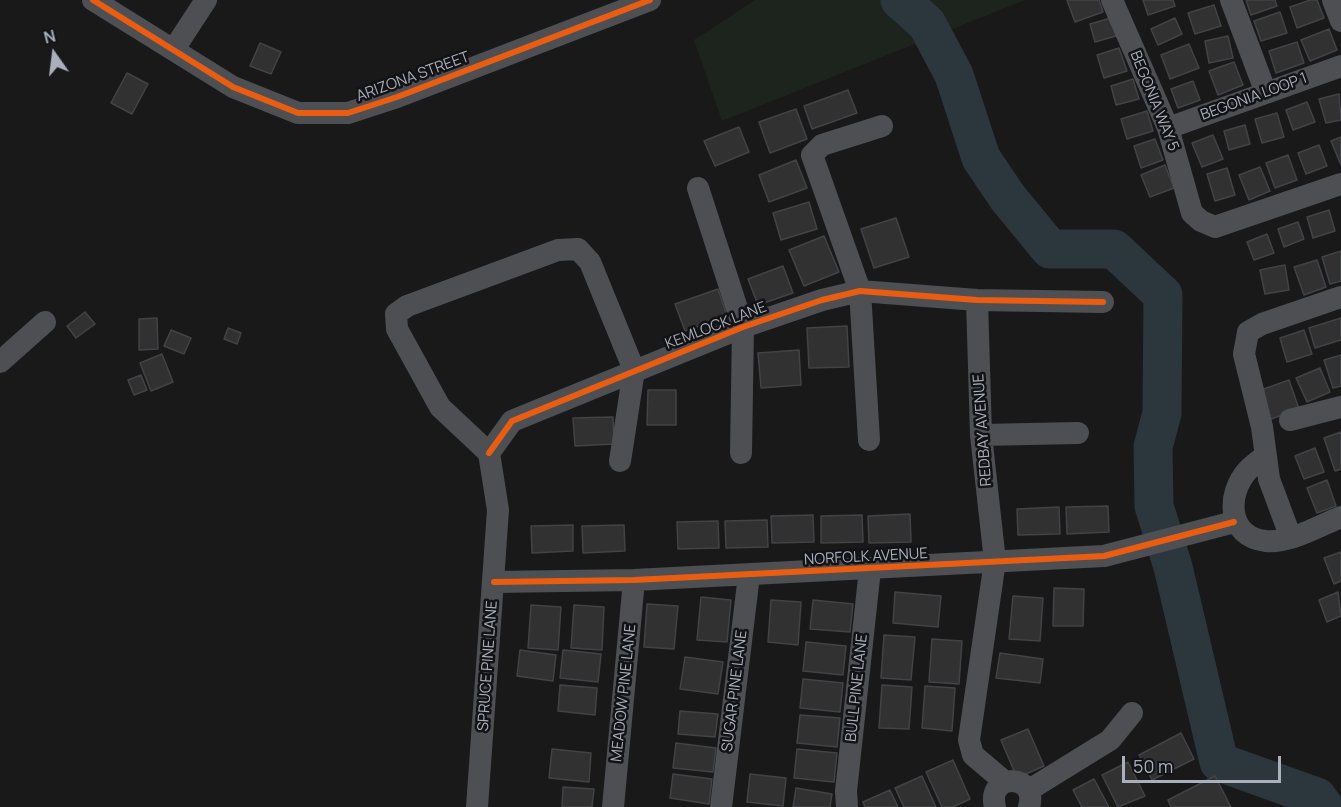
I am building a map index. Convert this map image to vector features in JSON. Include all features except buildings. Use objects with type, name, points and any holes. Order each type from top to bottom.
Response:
[{"type":"street","name":"ARIZONA STREET","points":[[93,0],[233,87],[298,112],[348,112],[397,98],[650,0]]},
{"type":"street","points":[[174,49],[206,0]]},
{"type":"street","name":"BEGONIA WAY 5","points":[[1112,0],[1168,128],[1192,213],[1201,221],[1215,227],[1341,184]]},
{"type":"street","points":[[1231,0],[1266,93]]},
{"type":"street","points":[[1333,0],[1341,21]]},
{"type":"street","name":"BEGONIA LOOP 1","points":[[1168,128],[1341,66]]},
{"type":"street","points":[[869,440],[860,291],[812,154],[822,145],[882,126]]},
{"type":"street","points":[[698,188],[743,327],[741,453]]},
{"type":"street","points":[[489,453],[440,407],[397,329],[396,314],[407,306],[558,250],[578,249],[590,262],[634,370],[620,461]]},
{"type":"street","name":"KEMLOCK LANE","points":[[489,453],[512,421],[743,327],[822,300],[860,291],[977,300],[1103,302]]},
{"type":"street","points":[[1291,538],[1269,479],[1245,354],[1248,332],[1262,324],[1341,297]]},
{"type":"street","name":"REDBAY AVENUE","points":[[977,300],[981,435],[995,561],[969,740],[973,755],[1005,782]]},
{"type":"street","points":[[0,362],[45,322]]},
{"type":"street","points":[[1290,420],[1341,407]]},
{"type":"street","points":[[981,435],[1078,433]]},
{"type":"street","name":"SPRUCE PINE LANE","points":[[477,807],[498,510],[489,453]]},
{"type":"street","points":[[1266,455],[1248,471],[1240,483],[1229,523],[1243,533],[1267,541],[1291,538],[1341,517]]},
{"type":"street","name":"NORFOLK AVENUE","points":[[494,582],[634,580],[1104,556],[1229,523]]},
{"type":"street","name":"BULL PINE LANE","points":[[847,807],[846,791],[870,569]]},
{"type":"street","name":"SUGAR PINE LANE","points":[[721,807],[749,574]]},
{"type":"street","name":"MEADOW PINE LANE","points":[[612,807],[634,580]]},
{"type":"street","points":[[995,807],[995,792],[1005,782],[1019,782],[1029,799],[1110,740],[1132,713]]},
{"type":"shaded area","points":[[755,0],[1025,0],[722,121],[694,40]]},
{"type":"waterway","points":[[900,0],[927,24],[954,75],[981,158],[1008,198],[1050,249],[1114,249],[1163,295],[1162,413],[1153,447],[1154,506],[1173,567],[1219,762],[1317,797],[1324,807]]},
{"type":"cycle path","points":[[93,0],[233,87],[298,113],[348,113],[397,97],[650,0]]},
{"type":"cycle path","points":[[489,453],[512,421],[743,327],[822,300],[860,291],[977,300],[1103,302]]},
{"type":"cycle path","points":[[494,582],[634,580],[1104,556],[1234,522]]}]
